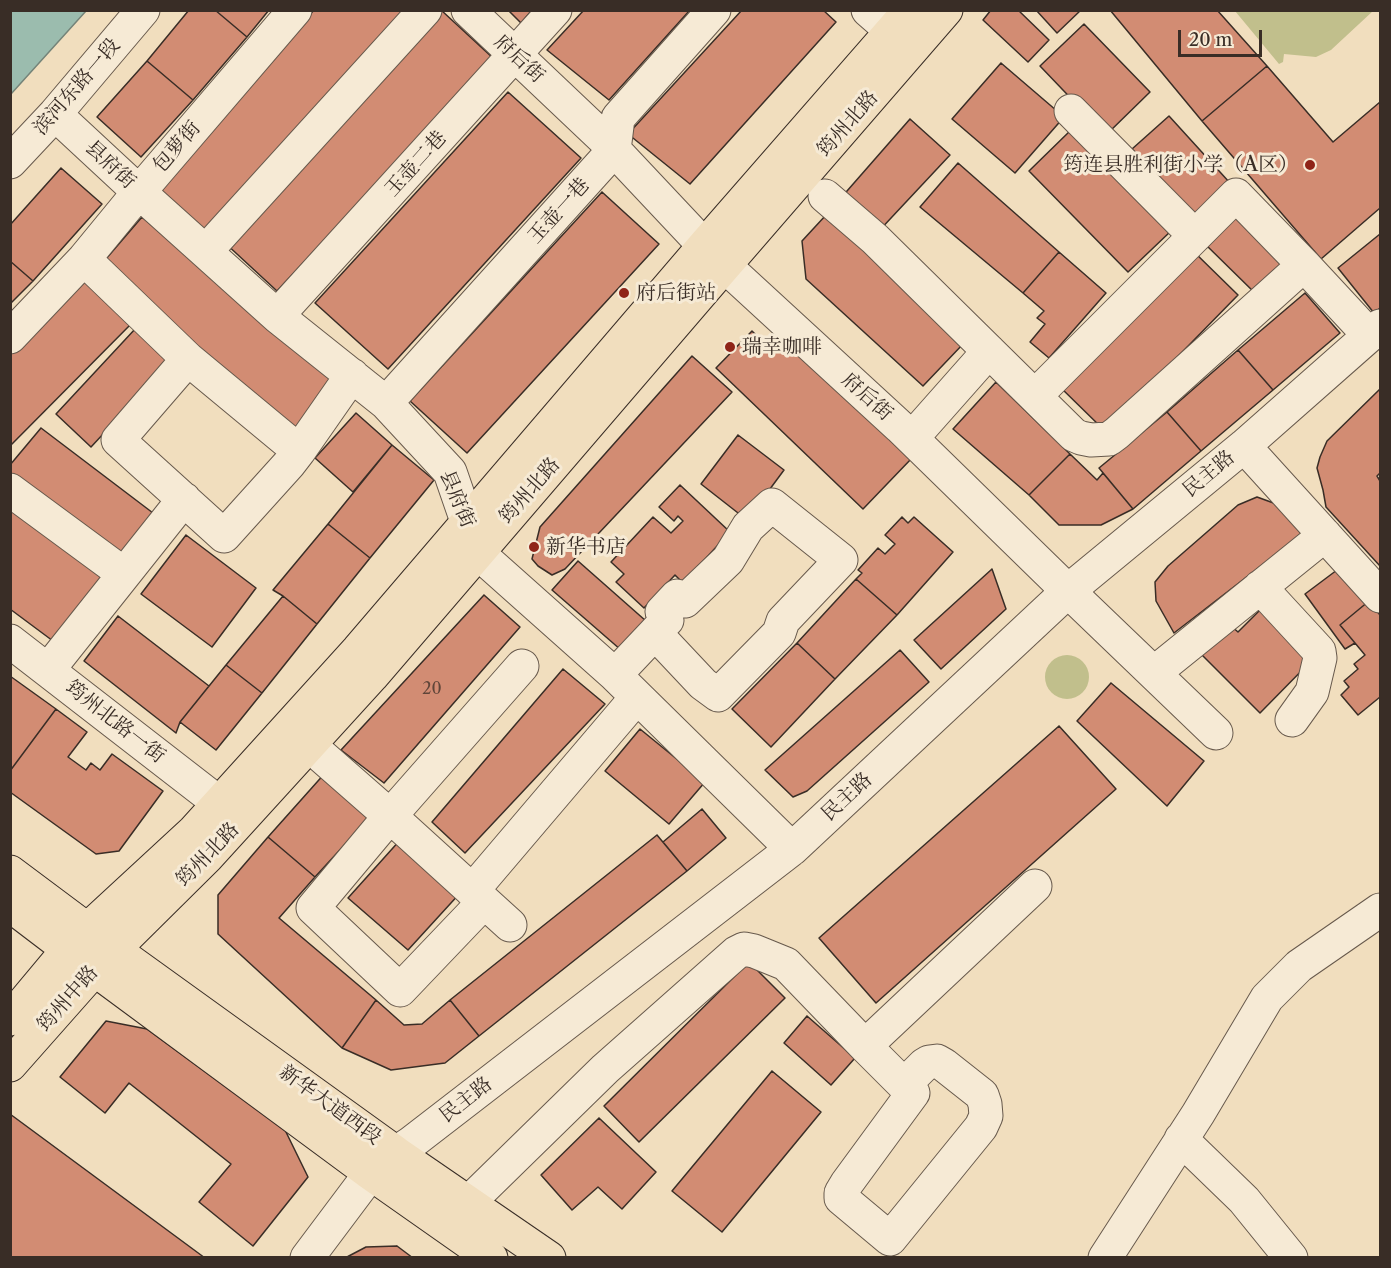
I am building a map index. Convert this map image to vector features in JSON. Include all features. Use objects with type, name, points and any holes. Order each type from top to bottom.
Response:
[{"type":"main road","name":"筠州北路","points":[[77,939],[194,831],[358,650],[467,522],[946,10]]},
{"type":"main road","name":"筠州北路","points":[[103,960],[208,856],[372,676],[478,553],[714,256],[890,17]]},
{"type":"main road","points":[[10,872],[77,939],[103,960]]},
{"type":"main road","points":[[10,905],[77,939]]},
{"type":"main road","name":"筠州中路","points":[[10,1019],[77,939]]},
{"type":"main road","name":"筠州中路","points":[[10,1065],[103,960]]},
{"type":"main road","name":"新华大道西段","points":[[103,960],[549,1257]]},
{"type":"main road","name":"新华大道西段","points":[[103,960],[370,1173],[491,1257]]},
{"type":"street","name":"滨河东路一段","points":[[10,162],[55,114],[143,10]]},
{"type":"street","name":"包萝街","points":[[10,337],[84,259],[295,10]]},
{"type":"street","points":[[206,251],[424,10]]},
{"type":"street","name":"府后街","points":[[468,10],[614,150],[714,256],[912,438],[1216,733]]},
{"type":"street","name":"玉壶二巷","points":[[277,316],[555,10]]},
{"type":"street","points":[[614,150],[618,118],[714,10]]},
{"type":"street","points":[[1071,111],[1196,236]]},
{"type":"street","name":"县府街","points":[[55,114],[277,316],[386,403],[450,472],[478,553],[626,686],[792,849]]},
{"type":"street","name":"玉壶一巷","points":[[386,403],[614,150]]},
{"type":"street","points":[[1035,396],[1236,195],[1304,265],[1375,331]]},
{"type":"street","points":[[825,196],[875,239],[1074,435],[1091,440],[1108,439],[1117,434],[1304,265]]},
{"type":"street","points":[[84,259],[188,359],[299,451]]},
{"type":"street","name":"民主路","points":[[308,1257],[376,1166],[792,849],[1068,591],[1244,446],[1375,331]]},
{"type":"street","points":[[912,438],[989,351]]},
{"type":"street","points":[[188,359],[118,440],[224,536],[289,464],[352,375]]},
{"type":"street","points":[[1244,446],[1380,597]]},
{"type":"street","points":[[10,490],[124,574]]},
{"type":"street","points":[[48,670],[184,499]]},
{"type":"street","points":[[522,666],[390,816],[313,908],[400,990],[478,896],[626,686],[656,633],[667,620],[662,612],[677,596],[685,601],[728,560],[748,527],[772,505],[841,560],[783,621],[779,633],[718,695],[703,684],[656,633]]},
{"type":"street","points":[[1154,673],[1325,535]]},
{"type":"street","points":[[1260,587],[1319,651],[1320,658],[1312,692],[1292,720]]},
{"type":"street","name":"筠州北路一街","points":[[10,641],[219,803]]},
{"type":"street","points":[[309,745],[510,925]]},
{"type":"street","points":[[866,1046],[1035,886]]},
{"type":"street","points":[[1105,1257],[1182,1138],[1267,998],[1299,966],[1380,910]]},
{"type":"street","points":[[469,1202],[605,1069],[736,953],[744,949],[786,964],[904,1085],[913,1093],[841,1193],[841,1198],[890,1239],[981,1127],[986,1116],[982,1095],[937,1061],[924,1065],[904,1085]]},
{"type":"street","points":[[1182,1138],[1244,1200],[1291,1257]]},
{"type":"shaded area","points":[[10,11],[86,11],[11,94]]},
{"type":"shaded area","points":[[1235,11],[1373,11],[1331,50],[1316,57],[1284,54],[1283,62],[1279,64]]},
{"type":"shaded area","points":[[1067,655],[1083,661],[1089,677],[1083,693],[1067,699],[1051,693],[1045,677],[1051,661]]},
{"type":"building","points":[[189,10],[215,10],[247,37],[193,100],[147,61]]},
{"type":"building","points":[[215,10],[269,10],[247,37]]},
{"type":"building","points":[[314,10],[410,10],[199,236],[153,191]]},
{"type":"building","points":[[441,10],[494,59],[277,291],[224,242]]},
{"type":"building","points":[[508,10],[532,10],[521,23]]},
{"type":"building","points":[[584,10],[690,10],[609,100],[547,50]]},
{"type":"building","points":[[742,10],[823,10],[836,22],[690,184],[628,134]]},
{"type":"building","points":[[991,10],[1018,10],[1049,40],[1028,62],[983,20]]},
{"type":"building","points":[[1036,10],[1081,10],[1057,33]]},
{"type":"building","points":[[1110,10],[1217,10],[1267,66],[1202,121]]},
{"type":"building","points":[[1084,24],[1150,92],[1106,135],[1040,66]]},
{"type":"building","points":[[147,61],[193,100],[141,157],[97,117]]},
{"type":"building","points":[[1001,63],[1064,117],[1015,173],[952,119]]},
{"type":"building","points":[[1267,66],[1333,142],[1380,102],[1380,208],[1321,259],[1202,121]]},
{"type":"building","points":[[508,92],[581,158],[388,369],[315,303]]},
{"type":"building","points":[[1169,116],[1230,183],[1193,216],[1132,149]]},
{"type":"building","points":[[910,119],[950,155],[862,249],[826,215]]},
{"type":"building","points":[[1072,129],[1172,230],[1128,272],[1029,171]]},
{"type":"building","points":[[958,163],[1059,252],[1023,293],[920,207]]},
{"type":"building","points":[[61,168],[102,204],[33,281],[10,261],[10,225]]},
{"type":"building","points":[[602,192],[659,244],[467,453],[410,401]]},
{"type":"building","points":[[1238,209],[1292,261],[1258,296],[1204,243]]},
{"type":"building","points":[[826,215],[964,343],[923,386],[806,279],[802,241]]},
{"type":"building","points":[[142,217],[335,381],[292,433],[99,267]]},
{"type":"building","points":[[1380,234],[1380,308],[1374,313],[1338,268]]},
{"type":"building","points":[[1190,248],[1238,295],[1105,431],[1058,385]]},
{"type":"building","points":[[1059,252],[1106,293],[1049,358],[1030,342],[1045,324],[1037,318],[1044,311],[1023,293]]},
{"type":"building","points":[[10,261],[33,281],[10,304]]},
{"type":"building","points":[[90,269],[136,319],[10,446],[10,354]]},
{"type":"building","points":[[1305,293],[1340,333],[1273,390],[1238,350]]},
{"type":"building","points":[[136,328],[172,360],[91,447],[56,414]]},
{"type":"building","points":[[777,330],[912,458],[863,509],[716,368],[752,331],[764,343]]},
{"type":"building","points":[[1238,350],[1273,390],[1201,451],[1167,412]]},
{"type":"building","points":[[692,356],[732,392],[565,569],[552,575],[538,566],[532,559],[540,527]]},
{"type":"building","points":[[996,382],[1070,454],[1029,495],[953,429]]},
{"type":"building","points":[[1380,389],[1380,473],[1377,476],[1380,481],[1380,566],[1326,507],[1317,468],[1327,441]]},
{"type":"building","points":[[1167,412],[1201,451],[1133,509],[1099,468]]},
{"type":"building","points":[[356,413],[392,445],[353,492],[315,458]]},
{"type":"building","points":[[41,428],[153,513],[119,560],[10,473],[10,465]]},
{"type":"building","points":[[738,435],[784,470],[747,520],[701,484]]},
{"type":"building","points":[[392,445],[434,480],[370,558],[328,524]]},
{"type":"building","points":[[1070,454],[1097,480],[1103,473],[1133,509],[1101,525],[1059,525],[1029,495]]},
{"type":"building","points":[[680,485],[730,532],[683,583],[675,575],[644,608],[616,582],[624,574],[611,562],[653,517],[671,533],[683,521],[678,516],[674,521],[659,507]]},
{"type":"building","points":[[1257,497],[1279,505],[1305,532],[1174,633],[1156,601],[1155,582],[1168,566],[1238,505]]},
{"type":"building","points":[[10,504],[110,577],[53,641],[10,609]]},
{"type":"building","points":[[902,517],[908,523],[914,517],[953,552],[897,615],[856,579],[862,573],[858,570],[878,548],[885,554],[895,544],[885,535]]},
{"type":"building","points":[[328,524],[370,558],[317,624],[273,590]]},
{"type":"building","points":[[186,535],[256,588],[212,647],[141,594]]},
{"type":"building","points":[[578,561],[646,621],[621,650],[552,590]]},
{"type":"building","points":[[992,569],[1006,609],[941,669],[914,640]]},
{"type":"building","points":[[1337,570],[1369,601],[1340,625],[1355,643],[1345,649],[1305,594]]},
{"type":"building","points":[[856,579],[897,615],[835,679],[797,643]]},
{"type":"building","points":[[484,595],[520,627],[384,783],[341,750]]},
{"type":"building","points":[[283,596],[317,624],[262,693],[226,665]]},
{"type":"building","points":[[1369,601],[1380,615],[1380,697],[1358,715],[1341,695],[1349,687],[1344,681],[1358,669],[1354,664],[1365,655],[1340,625]]},
{"type":"building","points":[[1267,603],[1318,654],[1260,713],[1200,653],[1229,624],[1238,632]]},
{"type":"building","points":[[118,616],[209,686],[180,722],[176,733],[84,661]]},
{"type":"building","points":[[797,643],[835,679],[771,747],[732,709]]},
{"type":"building","points":[[900,650],[929,682],[807,791],[793,797],[765,770]]},
{"type":"building","points":[[226,665],[262,693],[216,750],[180,722]]},
{"type":"building","points":[[563,669],[605,704],[465,853],[432,822]]},
{"type":"building","points":[[10,676],[56,709],[10,771]]},
{"type":"building","points":[[1111,683],[1204,761],[1167,806],[1077,721]]},
{"type":"building","points":[[56,709],[87,732],[68,757],[86,770],[91,763],[100,770],[112,754],[163,791],[119,851],[96,854],[10,792],[10,771]]},
{"type":"building","points":[[1059,726],[1116,789],[876,1003],[819,938]]},
{"type":"building","points":[[640,729],[705,782],[669,824],[605,771]]},
{"type":"building","points":[[326,772],[372,815],[315,877],[268,837]]},
{"type":"building","points":[[702,809],[726,838],[687,871],[663,842]]},
{"type":"building","points":[[657,835],[687,871],[479,1036],[450,1000]]},
{"type":"building","points":[[268,837],[315,877],[279,918],[376,1000],[342,1048],[218,934],[218,895]]},
{"type":"building","points":[[401,839],[461,892],[408,950],[348,898]]},
{"type":"building","points":[[749,962],[785,998],[639,1142],[604,1106]]},
{"type":"building","points":[[376,1000],[404,1025],[422,1024],[450,1000],[479,1036],[445,1063],[391,1070],[342,1048]]},
{"type":"building","points":[[807,1016],[855,1058],[831,1085],[784,1043]]},
{"type":"building","points":[[106,1021],[147,1029],[285,1130],[308,1177],[253,1246],[199,1202],[231,1164],[129,1083],[105,1113],[60,1077]]},
{"type":"building","points":[[772,1071],[821,1112],[722,1232],[672,1191]]},
{"type":"building","points":[[10,1114],[205,1258],[10,1258]]},
{"type":"building","points":[[599,1118],[656,1172],[622,1209],[598,1187],[572,1210],[541,1175]]},
{"type":"building","points":[[397,1246],[413,1258],[345,1258],[366,1247]]},
{"type":"place","name":"筠连县胜利街小学（A区）","points":[[1310,165]]},
{"type":"place","name":"府后街站","points":[[624,293]]},
{"type":"place","name":"瑞幸咖啡","points":[[730,347]]},
{"type":"place","name":"新华书店","points":[[534,547]]}]
